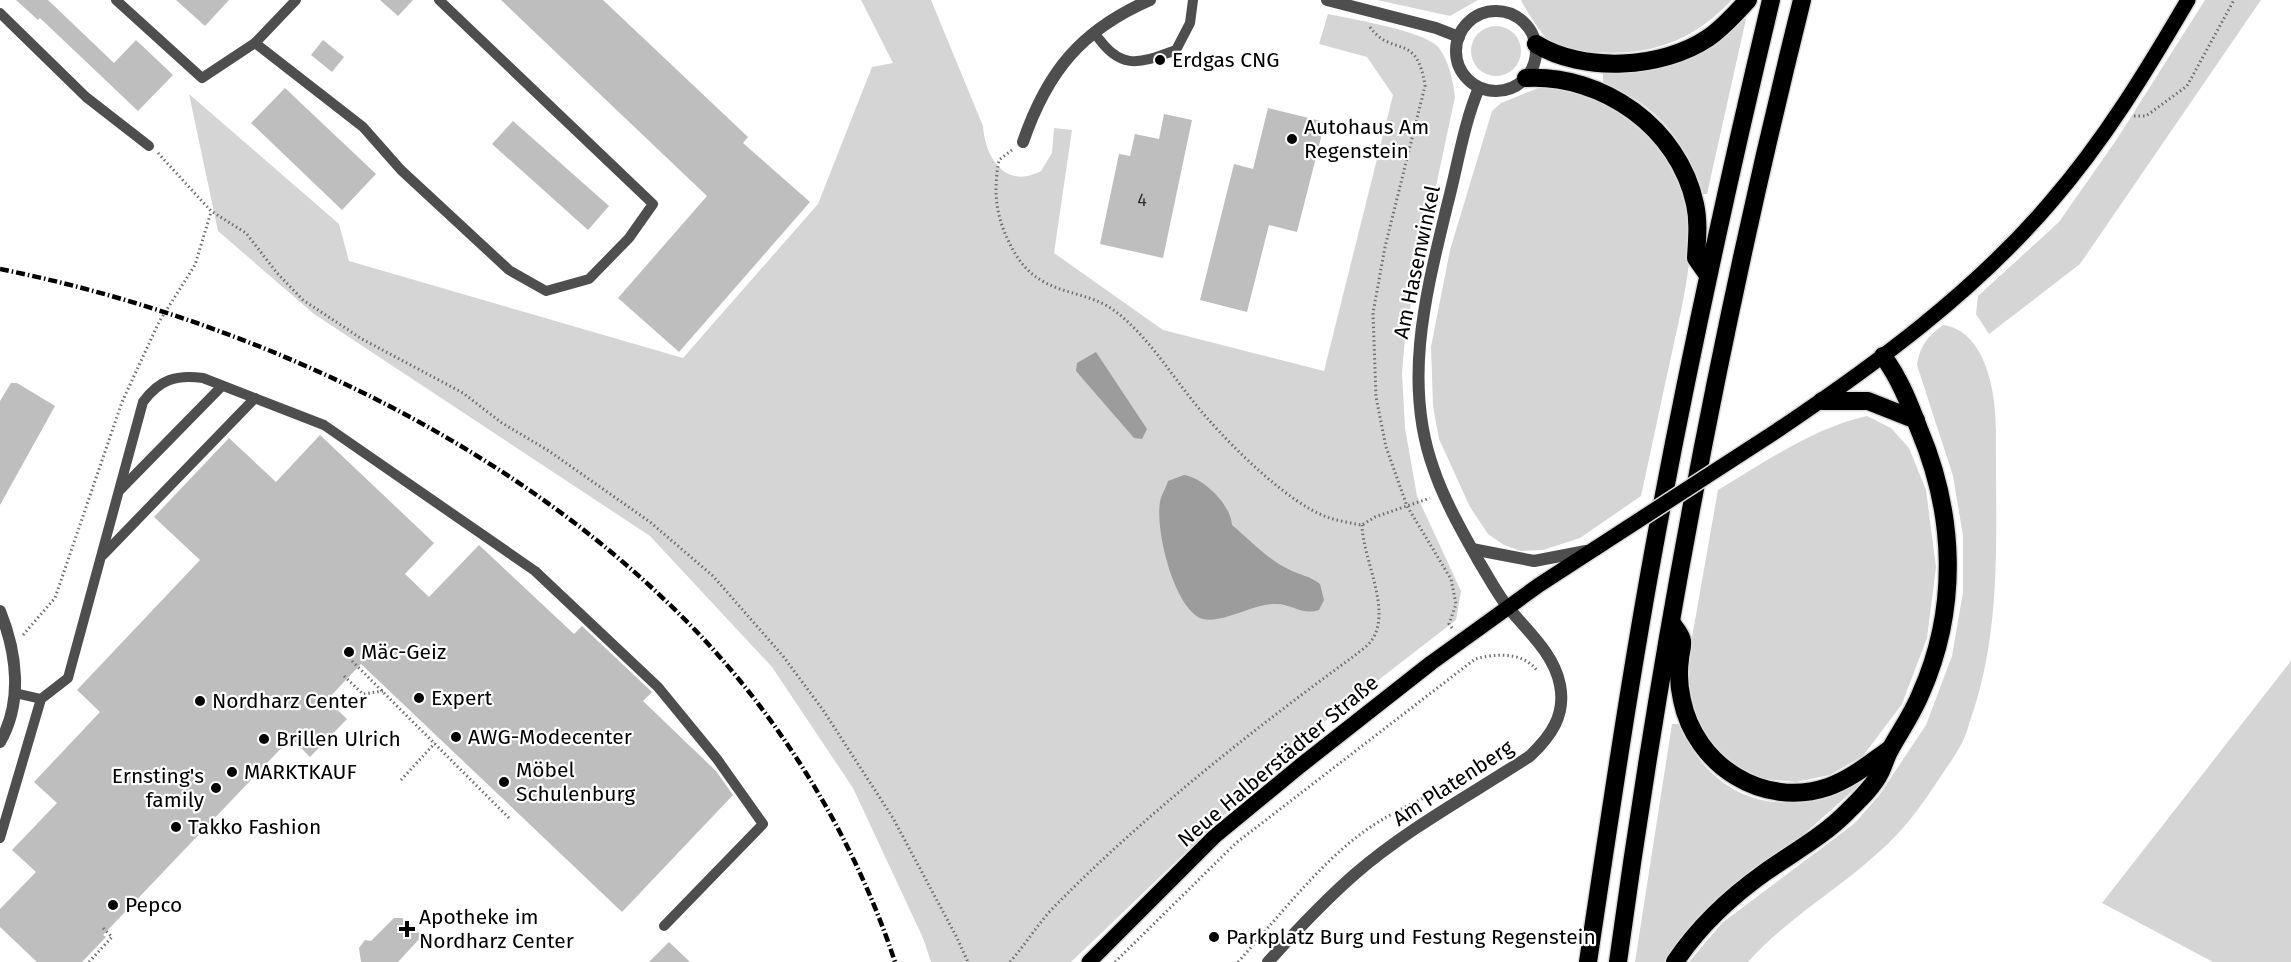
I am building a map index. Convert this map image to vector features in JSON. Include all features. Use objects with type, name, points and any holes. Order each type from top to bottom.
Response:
[{"type":"highway","points":[[1536,44],[1547,51],[1583,61],[1657,59],[1707,39],[1730,21],[1748,0]]},
{"type":"highway","points":[[1588,962],[1640,629],[1708,275],[1771,0]]},
{"type":"highway","points":[[1618,962],[1671,622],[1737,277],[1802,0]]},
{"type":"highway","points":[[1526,78],[1556,79],[1605,94],[1625,105],[1652,126],[1674,152],[1690,186],[1698,225],[1696,258],[1708,275]]},
{"type":"highway","points":[[1675,962],[1697,932],[1727,901],[1846,813],[1880,775],[1890,749],[1908,720],[1931,669],[1942,627],[1948,580],[1945,511],[1934,467],[1916,420],[1894,372],[1882,356]]},
{"type":"highway","points":[[1822,401],[1868,401],[1916,420]]},
{"type":"highway","points":[[1671,622],[1683,640],[1679,680],[1689,725],[1714,761],[1740,780],[1783,792],[1813,791],[1841,781],[1890,749]]},
{"type":"main road","name":"Neue Halberstädter Straße","points":[[1089,962],[1236,818],[1343,731],[1508,607],[1822,401],[1950,302],[2010,247],[2063,188],[2118,114],[2188,0]]},
{"type":"street","points":[[1023,142],[1036,103],[1066,58],[1094,32],[1129,9],[1150,0]]},
{"type":"street","points":[[1327,0],[1436,28],[1459,37]]},
{"type":"street","points":[[1498,6],[1520,19],[1532,32],[1536,44],[1535,62],[1526,78],[1504,91],[1479,88],[1470,82],[1460,69],[1456,53],[1459,37],[1464,27],[1476,16],[1498,6]]},
{"type":"street","name":"Am Hasenwinkel","points":[[1479,88],[1428,288],[1419,337],[1418,384],[1421,416],[1430,461],[1443,494],[1472,549],[1508,607]]},
{"type":"street","points":[[1472,549],[1534,561],[1555,559],[1596,548]]},
{"type":"street","name":"Am Platenberg","points":[[1269,962],[1308,917],[1356,873],[1392,845],[1530,756],[1548,740],[1560,713],[1560,682],[1548,657],[1508,607]]},
{"type":"street","points":[[0,611],[12,648],[15,693],[13,715],[0,742]]},
{"type":"lane","points":[[116,0],[202,78],[255,43],[296,0]]},
{"type":"lane","points":[[255,43],[363,128],[401,170],[509,270],[546,291],[589,279],[629,238],[653,204],[439,0]]},
{"type":"lane","points":[[1094,32],[1107,52],[1128,63],[1158,57],[1176,50],[1190,22],[1193,0]]},
{"type":"lane","points":[[0,13],[86,97],[149,146]]},
{"type":"lane","points":[[0,838],[41,699],[68,678],[143,402],[152,390],[176,377],[203,378],[324,425],[535,571],[658,687],[717,759],[763,824],[664,926]]},
{"type":"lane","points":[[119,491],[222,386]]},
{"type":"lane","points":[[101,557],[255,398]]},
{"type":"lane","points":[[15,693],[41,699]]},
{"type":"lane","points":[[0,818],[8,810]]},
{"type":"path","points":[[2118,114],[2146,116],[2187,86],[2234,0]]},
{"type":"path","points":[[1368,10],[1368,24],[1375,34],[1413,51],[1422,65],[1425,86],[1385,247],[1373,313],[1376,397],[1386,447],[1407,506],[1451,579],[1456,604],[1449,624],[1475,659]]},
{"type":"path","points":[[1023,142],[999,160],[994,183],[995,205],[1000,224],[1017,256],[1038,281],[1110,307],[1120,315],[1163,362],[1208,420],[1294,500],[1326,517],[1362,525],[1375,517],[1443,494]]},
{"type":"path","points":[[149,146],[211,211],[246,233],[277,273],[303,300],[362,339],[463,393],[502,423],[549,451],[650,522],[713,576],[783,656],[823,710],[892,818],[968,962]]},
{"type":"path","points":[[12,648],[55,598],[122,402],[159,322],[195,265],[211,211]]},
{"type":"path","points":[[1010,962],[1052,910],[1140,828],[1233,747],[1354,656],[1372,639],[1380,606],[1363,544],[1362,525]]},
{"type":"path","points":[[1115,962],[1236,843],[1475,659],[1488,655],[1520,658],[1533,663],[1541,677]]},
{"type":"path","points":[[352,661],[509,818]]},
{"type":"path","points":[[344,676],[363,694],[383,691]]},
{"type":"path","points":[[401,780],[435,743]]},
{"type":"path","points":[[1238,962],[1322,868],[1359,835],[1398,811],[1459,782]]},
{"type":"path","points":[[89,962],[112,937],[103,928]]},
{"type":"shaded area","points":[[861,0],[931,0],[983,126],[988,149],[1000,168],[1008,174],[1029,176],[1041,171],[1052,153],[1054,128],[1072,130],[1054,253],[1163,330],[1324,371],[1393,95],[1367,57],[1319,44],[1328,14],[1387,26],[1431,42],[1442,53],[1452,78],[1455,97],[1406,327],[1402,373],[1405,428],[1417,496],[1461,591],[1456,620],[1315,729],[1071,962],[931,962],[923,938],[853,788],[772,667],[650,536],[314,314],[218,231],[189,94],[339,224],[349,261],[683,358],[818,204],[872,67],[893,63]]},
{"type":"shaded area","points":[[1377,0],[1478,0],[1450,16]]},
{"type":"shaded area","points":[[1521,0],[1732,0],[1686,36],[1652,48],[1614,53],[1574,51],[1556,47],[1542,33]]},
{"type":"shaded area","points":[[2205,0],[2261,0],[2080,264],[1989,334],[1976,314],[1978,296],[2059,222],[2117,139]]},
{"type":"shaded area","points":[[1742,18],[1746,19],[1707,194],[1703,194],[1688,157],[1666,126],[1639,101],[1603,84],[1603,71],[1642,70],[1679,61],[1713,44]]},
{"type":"shaded area","points":[[1496,26],[1514,33],[1521,51],[1514,69],[1496,76],[1478,69],[1471,51],[1478,33]]},
{"type":"shaded area","points":[[1543,86],[1606,102],[1625,112],[1652,136],[1664,150],[1682,183],[1687,200],[1691,236],[1682,306],[1641,496],[1580,538],[1543,550],[1521,551],[1504,545],[1488,534],[1470,507],[1439,439],[1433,406],[1431,347],[1450,250],[1492,111],[1501,103]]},
{"type":"shaded area","points":[[1943,325],[1958,330],[1979,351],[1991,382],[1995,414],[1996,570],[1990,640],[1983,675],[1964,739],[1923,803],[1896,836],[1864,865],[1795,918],[1748,962],[1689,962],[1722,923],[1855,823],[1880,794],[1926,725],[1952,656],[1963,592],[1963,536],[1953,476],[1917,365],[1925,342]]},
{"type":"shaded area","points":[[1096,352],[1147,429],[1142,439],[1134,438],[1076,371],[1077,363]]},
{"type":"shaded area","points":[[1867,416],[1891,428],[1909,448],[1926,490],[1936,567],[1927,638],[1902,704],[1863,756],[1830,775],[1796,782],[1756,778],[1725,759],[1704,735],[1690,707],[1688,660],[1718,490],[1809,437],[1847,421]]},
{"type":"shaded area","points":[[1184,475],[1208,487],[1222,501],[1232,525],[1267,555],[1282,566],[1320,584],[1324,600],[1319,610],[1307,611],[1275,604],[1211,620],[1203,619],[1193,612],[1183,601],[1175,585],[1164,549],[1159,514],[1161,499],[1168,481]]},
{"type":"shaded area","points":[[2291,661],[2291,962],[2213,962],[2102,903]]},
{"type":"shaded area","points":[[1672,724],[1679,724],[1689,744],[1716,777],[1732,789],[1751,797],[1771,802],[1815,799],[1861,778],[1865,780],[1795,842],[1758,867],[1703,912],[1665,962],[1635,962]]},
{"type":"building","points":[[16,0],[48,0],[114,63],[136,40],[173,75],[138,111],[40,18],[38,20]]},
{"type":"building","points":[[176,0],[229,0],[205,26]]},
{"type":"building","points":[[380,0],[413,0],[398,16]]},
{"type":"building","points":[[501,0],[603,0],[748,137],[743,143],[810,202],[679,352],[618,298],[707,196]]},
{"type":"building","points":[[323,40],[344,57],[332,72],[311,55]]},
{"type":"building","points":[[285,88],[376,174],[342,210],[251,123]]},
{"type":"building","points":[[1268,108],[1325,122],[1297,232],[1269,225],[1247,312],[1200,300],[1234,164],[1253,169]]},
{"type":"building","points":[[1164,114],[1192,120],[1163,258],[1100,244],[1119,154],[1130,156],[1135,134],[1159,139]]},
{"type":"building","points":[[513,121],[609,206],[588,230],[492,144]]},
{"type":"building","points":[[11,383],[17,383],[55,406],[0,505],[0,401]]},
{"type":"building","points":[[320,435],[434,543],[405,574],[429,597],[479,545],[574,634],[582,626],[652,692],[643,701],[716,771],[733,795],[622,912],[361,664],[327,700],[347,719],[310,757],[291,738],[103,935],[106,937],[82,962],[37,962],[0,927],[0,909],[36,872],[12,850],[57,803],[34,782],[100,712],[77,690],[200,560],[154,517],[229,438],[276,482]]},
{"type":"building","points":[[394,918],[402,918],[422,936],[398,962],[361,962],[359,948],[365,940],[371,941]]},
{"type":"building","points":[[669,942],[690,962],[649,962]]},
{"type":"railway","points":[[0,269],[90,290],[180,317],[270,351],[357,390],[442,435],[523,485],[598,542],[668,603],[705,641],[773,724],[831,815],[877,912],[895,962]]},
{"type":"place","name":"Erdgas CNG","points":[[1160,60]]},
{"type":"place","name":"Autohaus Am Regenstein","points":[[1292,139]]},
{"type":"place","name":"Mäc-Geiz","points":[[349,652]]},
{"type":"place","name":"Expert","points":[[419,698]]},
{"type":"place","name":"Nordharz Center","points":[[200,701]]},
{"type":"place","name":"AWG-Modecenter","points":[[456,737]]},
{"type":"place","name":"Brillen Ulrich","points":[[264,739]]},
{"type":"place","name":"MARKTKAUF","points":[[232,772]]},
{"type":"place","name":"Möbel Schulenburg","points":[[504,782]]},
{"type":"place","name":"Ernsting's family","points":[[216,788]]},
{"type":"place","name":"Takko Fashion","points":[[176,827]]},
{"type":"place","name":"Pepco","points":[[113,905]]},
{"type":"place","name":"Apotheke im Nordharz Center","points":[[407,929]]},
{"type":"place","name":"Parkplatz Burg und Festung Regenstein","points":[[1214,937]]}]
